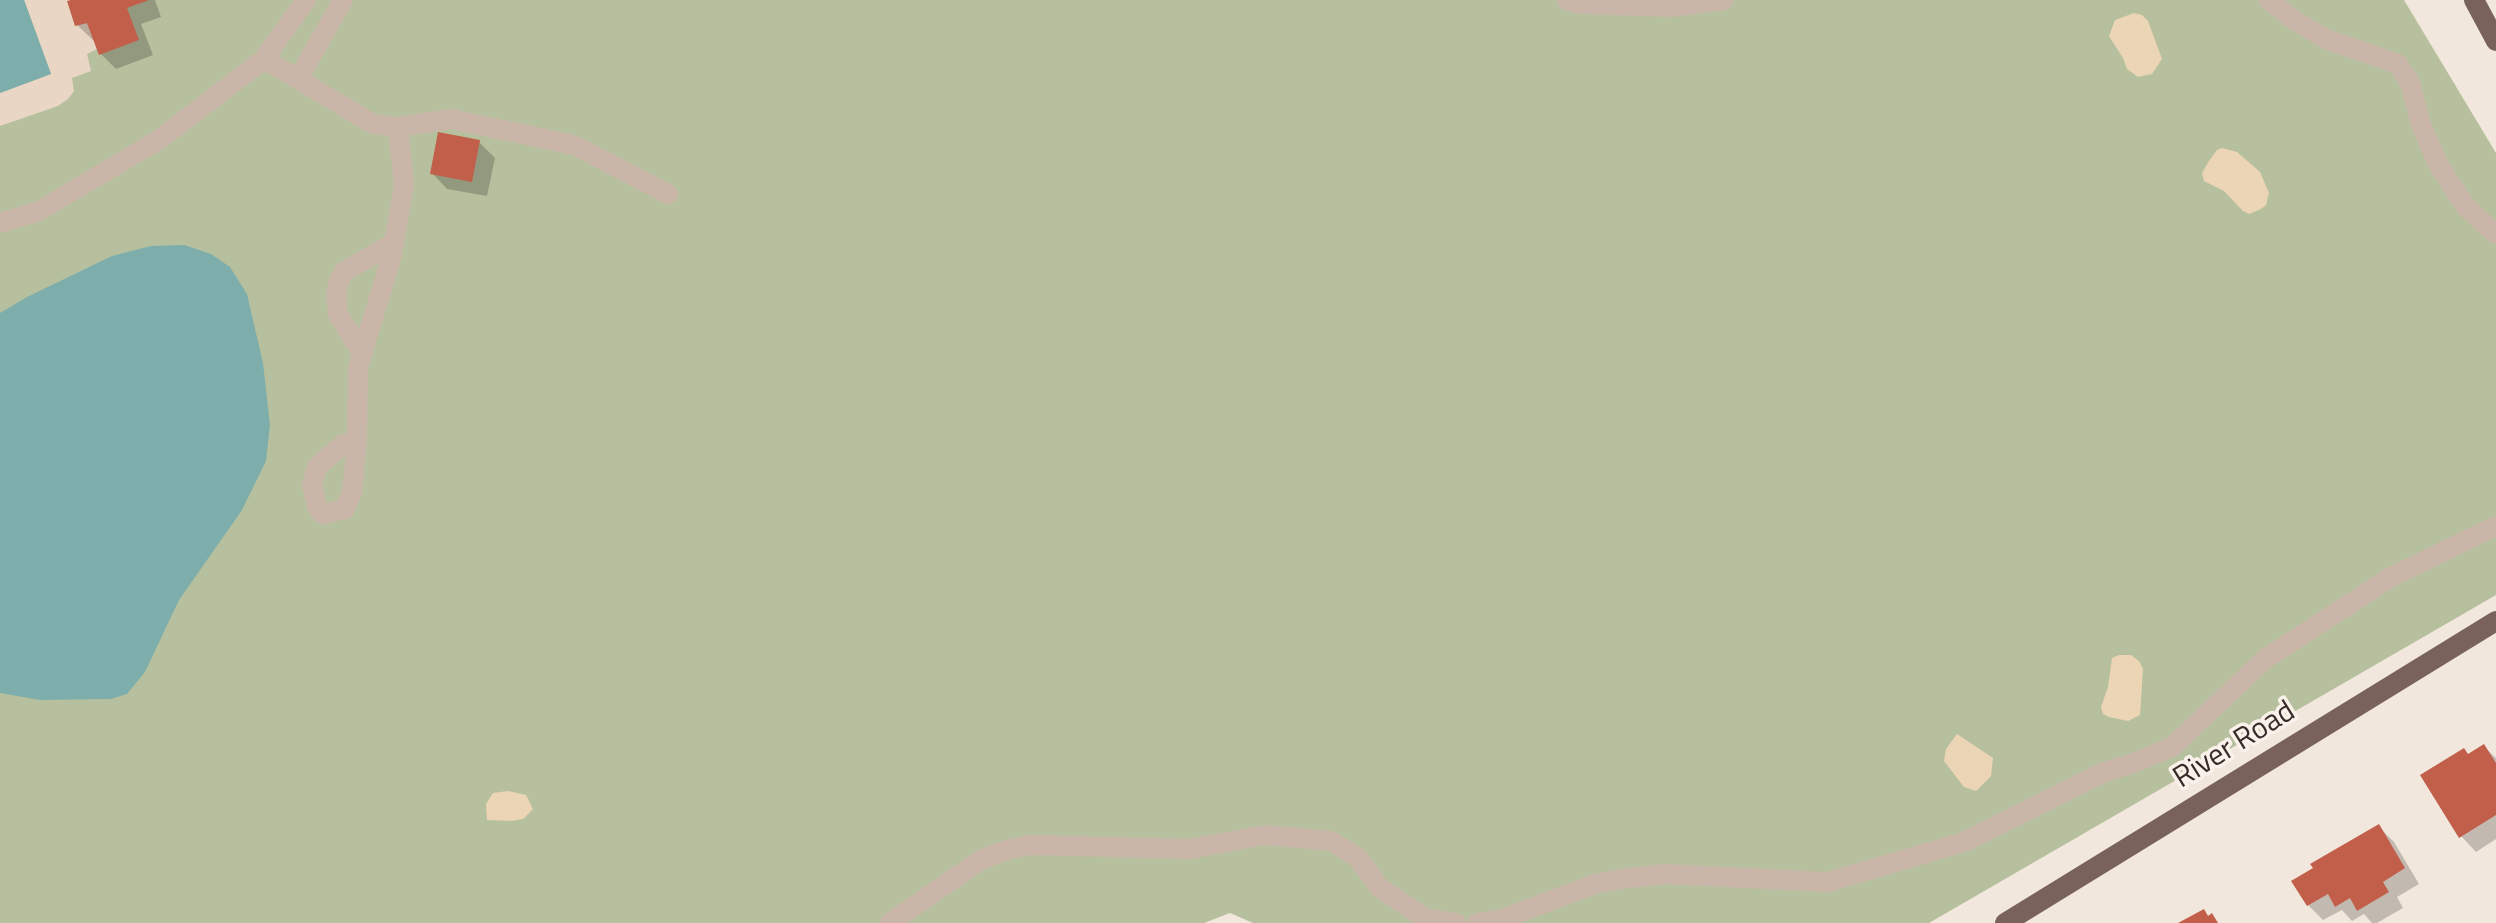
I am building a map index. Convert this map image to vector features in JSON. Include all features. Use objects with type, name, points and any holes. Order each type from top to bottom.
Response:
[{"type":"main road","points":[[2474,0],[2496,41]]},
{"type":"main road","name":"River Road","points":[[2005,923],[2496,621]]},
{"type":"lane","points":[[0,223],[39,211],[160,139],[264,59],[306,0]]},
{"type":"lane","points":[[298,79],[343,0]]},
{"type":"lane","points":[[1567,0],[1582,4],[1671,7],[1723,0]]},
{"type":"lane","points":[[2269,0],[2326,39],[2398,64],[2411,85],[2420,122],[2438,164],[2466,207],[2496,234]]},
{"type":"lane","points":[[264,59],[373,124],[398,127],[451,119],[574,145],[668,194]]},
{"type":"lane","points":[[357,442],[358,367],[394,243],[404,186],[398,127]]},
{"type":"lane","points":[[362,353],[338,314],[336,294],[339,280],[345,271],[394,243]]},
{"type":"lane","points":[[1477,923],[1499,920],[1595,884],[1621,879],[1664,874],[1828,882],[1964,842],[2104,772],[2172,747],[2265,659],[2391,577],[2496,526]]},
{"type":"lane","points":[[890,923],[982,859],[1010,849],[1031,845],[1190,849],[1265,835],[1331,841],[1357,857],[1380,888],[1425,918],[1456,923]]},
{"type":"green space","points":[[0,0],[2404,0],[2496,153],[2496,595],[1929,923],[1253,923],[1230,913],[1204,923],[0,923]]},
{"type":"sand","points":[[2134,13],[2148,21],[2162,59],[2152,74],[2138,77],[2127,69],[2109,36],[2115,20]]},
{"type":"sand","points":[[2222,148],[2237,152],[2260,172],[2269,193],[2266,205],[2261,209],[2249,214],[2224,191],[2204,181],[2202,173],[2217,150]]},
{"type":"sand","points":[[2131,655],[2143,669],[2140,715],[2128,721],[2103,714],[2101,707],[2108,687],[2112,658]]},
{"type":"sand","points":[[1957,734],[1993,758],[1991,776],[1976,791],[1964,787],[1944,761],[1946,749]]},
{"type":"sand","points":[[508,791],[526,795],[533,809],[523,819],[487,820],[486,804],[493,793]]},
{"type":"shaded area","points":[[24,0],[71,0],[75,26],[87,23],[97,49],[87,54],[91,71],[72,78],[74,91],[68,99],[58,106],[0,126],[0,93],[51,74]]},
{"type":"water","points":[[0,0],[24,0],[51,74],[0,93]]},
{"type":"water","points":[[184,245],[211,254],[230,267],[247,294],[263,363],[270,425],[266,461],[242,510],[179,600],[145,672],[127,694],[111,699],[40,700],[0,693],[0,313],[112,256],[151,246]]},
{"type":"building","points":[[149,0],[127,8],[139,40],[99,55],[87,23],[75,26],[67,1]]},
{"type":"building","points":[[438,132],[480,140],[472,182],[430,174]]},
{"type":"building","points":[[2484,744],[2496,763],[2496,815],[2459,838],[2420,775],[2464,748],[2468,754]]},
{"type":"building","points":[[2379,824],[2405,868],[2383,882],[2389,892],[2357,911],[2350,898],[2335,907],[2328,894],[2307,906],[2291,881],[2313,868],[2310,864]]},
{"type":"building","points":[[2204,909],[2208,916],[2212,913],[2218,923],[2178,923]]}]
